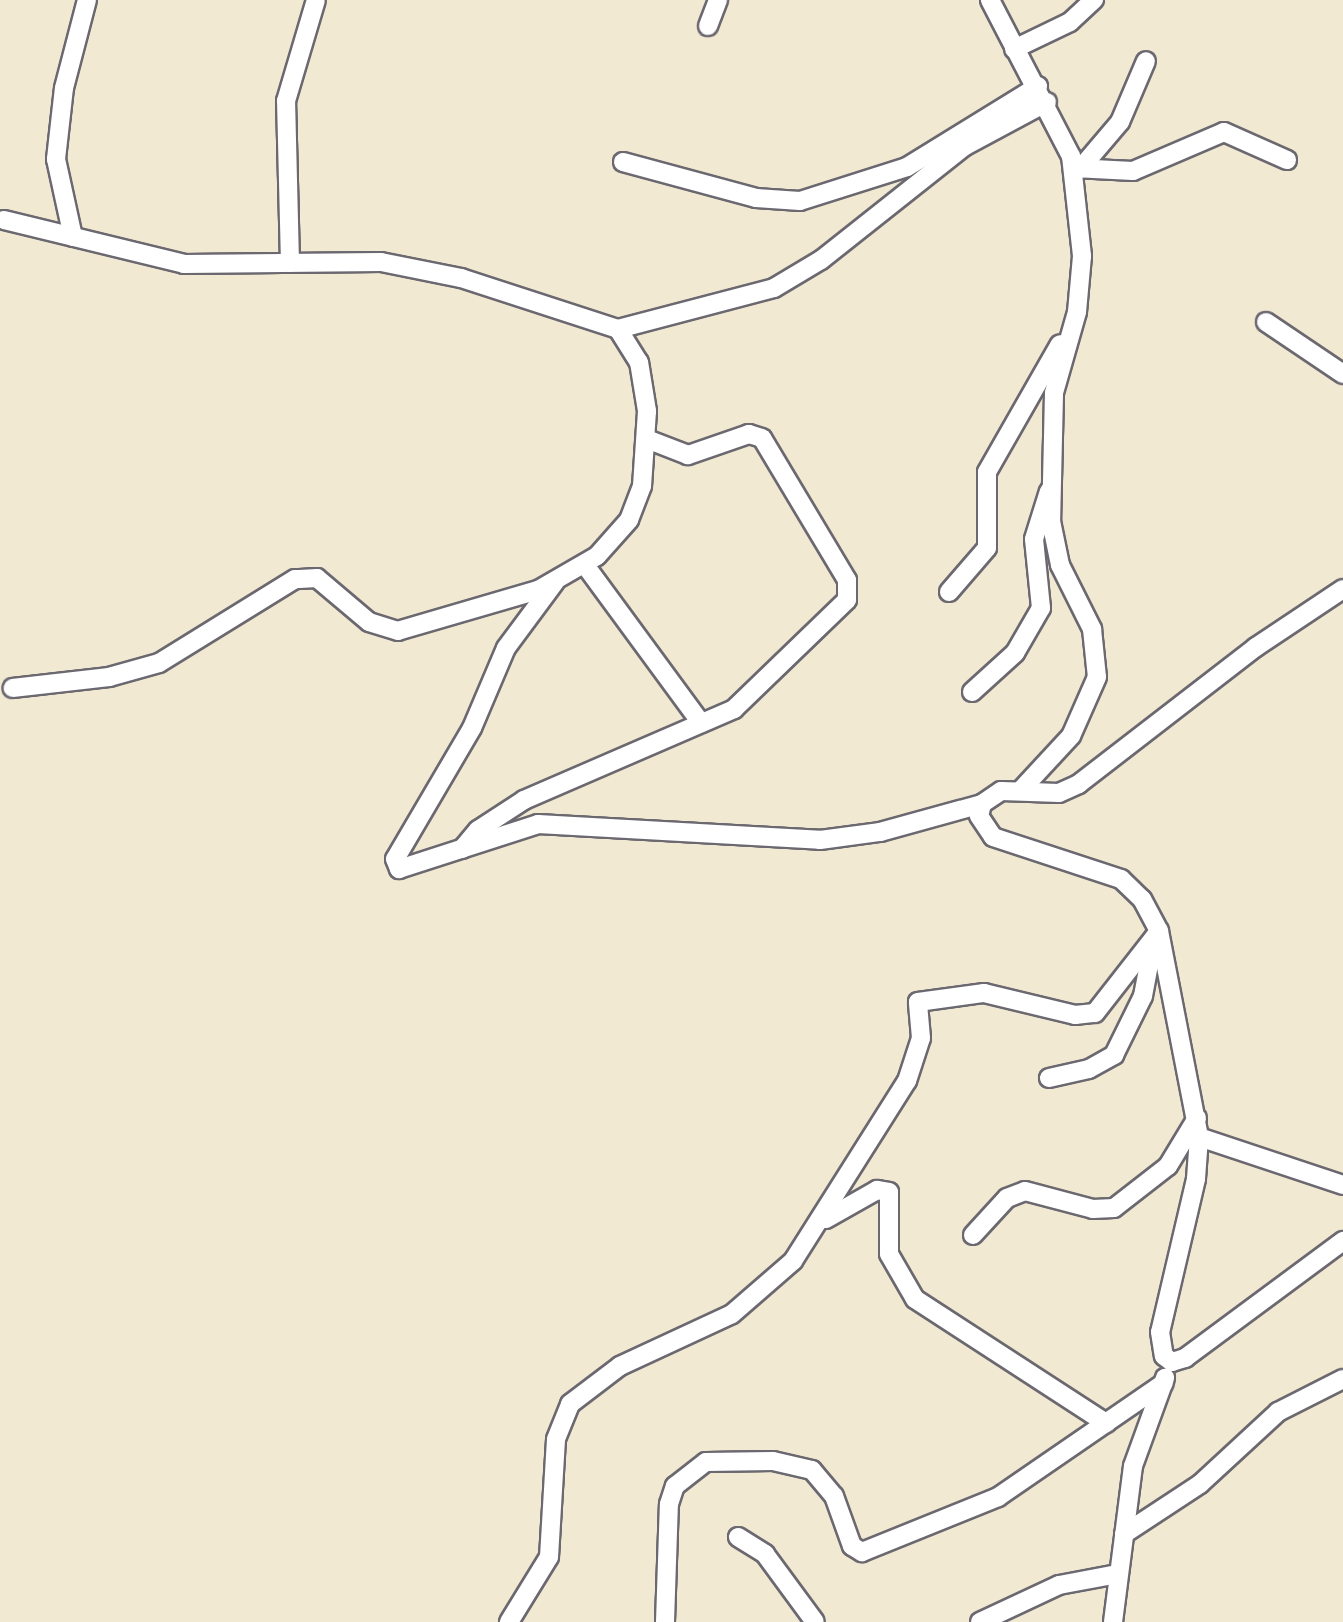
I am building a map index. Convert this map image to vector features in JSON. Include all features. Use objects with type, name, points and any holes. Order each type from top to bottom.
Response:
[{"type":"street","points":[[73,237],[55,159],[64,88],[87,0]]},
{"type":"street","points":[[290,264],[286,101],[316,0]]},
{"type":"street","points":[[708,26],[718,0]]},
{"type":"street","points":[[990,0],[1014,48],[1042,94],[1077,168],[1082,256],[1071,332],[1054,393],[1051,488],[1056,552],[1092,629],[1097,677],[1077,727],[1022,789]]},
{"type":"street","points":[[1014,48],[1070,22],[1094,0]]},
{"type":"street","points":[[1077,168],[1119,122],[1146,61]]},
{"type":"street","points":[[4,220],[184,264],[404,265],[618,329],[774,288],[831,252],[947,158],[1042,94]]},
{"type":"street","points":[[623,162],[756,198],[800,201],[907,167],[1042,94]]},
{"type":"street","points":[[1077,168],[1143,168],[1224,132],[1287,160]]},
{"type":"street","points":[[1266,322],[1343,374]]},
{"type":"street","points":[[13,688],[109,677],[159,663],[295,579],[317,578],[369,622],[398,631],[555,582],[585,565],[629,520],[642,486],[647,439],[639,362],[618,329]]},
{"type":"street","points":[[949,592],[990,541],[985,481],[991,461],[1071,332]]},
{"type":"street","points":[[461,850],[478,830],[524,800],[701,723],[748,697],[799,641],[844,604],[849,586],[758,435],[688,455],[647,439]]},
{"type":"street","points":[[972,692],[1014,653],[1041,608],[1034,539],[1051,488]]},
{"type":"street","points":[[585,565],[701,723]]},
{"type":"street","points":[[555,582],[506,648],[472,728],[394,865],[405,869],[557,823],[759,841],[854,838],[982,804],[1001,791],[1022,789],[1059,793],[1079,784],[1256,647],[1343,589]]},
{"type":"street","points":[[982,804],[979,816],[988,833],[1121,878],[1142,899],[1157,935],[1197,1117],[1199,1137],[1196,1179],[1160,1332],[1168,1361],[1164,1383],[1133,1466],[1117,1574],[1113,1622]]},
{"type":"street","points":[[1049,1078],[1089,1069],[1114,1055],[1143,996],[1157,935]]},
{"type":"street","points":[[509,1622],[549,1557],[556,1438],[570,1404],[620,1366],[732,1314],[776,1279],[820,1222],[908,1081],[921,1038],[918,1002],[984,993],[1076,1015],[1095,1013],[1157,935]]},
{"type":"street","points":[[973,1236],[1000,1205],[1025,1191],[1093,1209],[1114,1208],[1168,1166],[1197,1117]]},
{"type":"street","points":[[1199,1137],[1343,1185]]},
{"type":"street","points":[[820,1222],[877,1190],[889,1192],[889,1254],[915,1299],[1106,1423]]},
{"type":"street","points":[[1168,1361],[1185,1357],[1343,1241]]},
{"type":"street","points":[[1124,1534],[1200,1483],[1278,1412],[1343,1379]]},
{"type":"street","points":[[665,1622],[669,1504],[675,1486],[706,1462],[773,1461],[812,1470],[834,1496],[852,1546],[862,1552],[986,1504],[1164,1383]]},
{"type":"street","points":[[738,1537],[765,1554],[815,1622]]},
{"type":"street","points":[[980,1622],[1071,1580],[1117,1574]]}]
